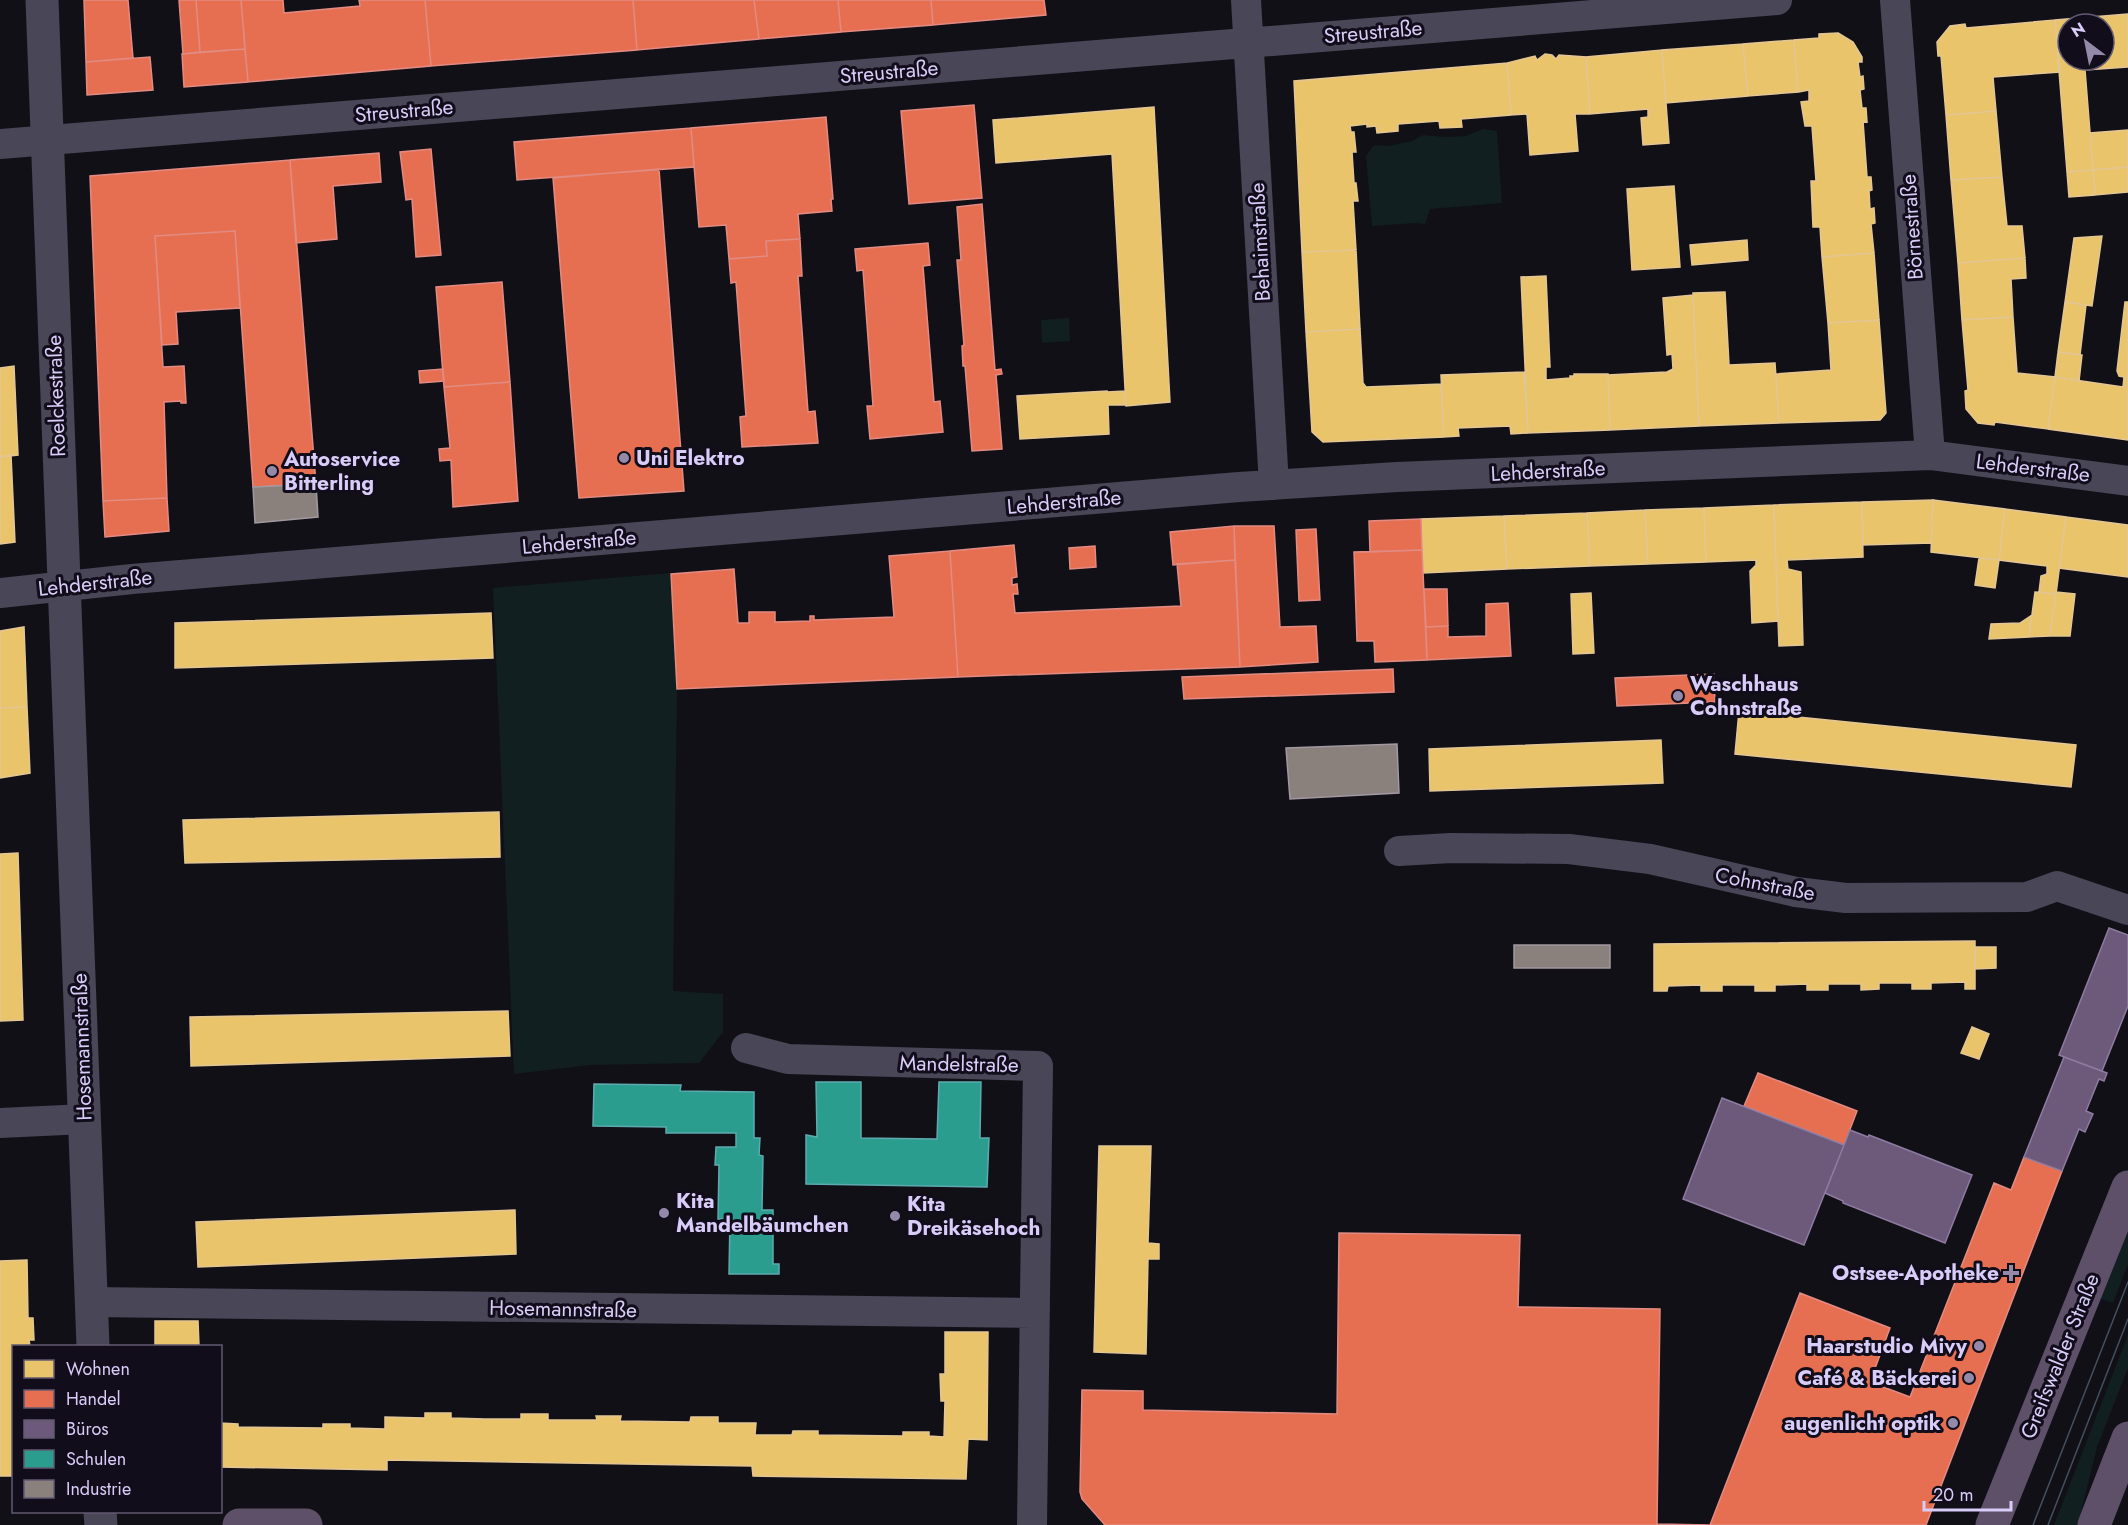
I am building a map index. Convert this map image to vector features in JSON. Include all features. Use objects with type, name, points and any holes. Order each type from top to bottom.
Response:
[{"type":"main road","name":"Greifswalder Straße","points":[[1992,1525],[2128,1187]]},
{"type":"main road","points":[[2094,1525],[2128,1438]]},
{"type":"main road","points":[[239,1525],[306,1525]]},
{"type":"street","name":"Roelckestraße","points":[[42,0],[73,793]]},
{"type":"street","name":"Behaimstraße","points":[[1246,0],[1274,485]]},
{"type":"street","name":"Streustraße","points":[[0,144],[1778,0]]},
{"type":"street","name":"Börnestraße","points":[[1894,0],[1930,455]]},
{"type":"street","name":"Lehderstraße","points":[[0,593],[64,585],[1274,485],[1397,477],[1930,455],[2128,481]]},
{"type":"street","name":"Hosemannstraße","points":[[73,793],[93,1345]]},
{"type":"street","name":"Cohnstraße","points":[[1399,851],[1451,848],[1569,849],[1650,859],[1796,892],[1846,898],[2026,897],[2057,886],[2128,910]]},
{"type":"street","name":"Mandelstraße","points":[[746,1048],[788,1059],[1038,1066],[1032,1525]]},
{"type":"street","points":[[0,1123],[85,1119]]},
{"type":"street","name":"Hosemannstraße","points":[[91,1302],[1034,1313]]},
{"type":"shaded area","points":[[1483,129],[1497,131],[1502,203],[1430,209],[1425,224],[1372,226],[1366,156],[1374,145],[1389,146],[1412,141],[1423,135],[1466,136]]},
{"type":"shaded area","points":[[1069,318],[1070,341],[1042,343],[1041,320]]},
{"type":"shaded area","points":[[670,573],[677,689],[673,991],[723,994],[723,1032],[699,1063],[590,1065],[514,1074],[493,588]]},
{"type":"shaded area","points":[[2128,1225],[2128,1264],[2113,1303],[2099,1298]]},
{"type":"shaded area","points":[[2128,1335],[2128,1368],[2097,1447],[2078,1525],[2054,1525]]},
{"type":"building: Wohnen","points":[[2128,14],[2128,67],[2116,68],[2116,15]]},
{"type":"building: Wohnen","points":[[2055,20],[2056,72],[2060,72],[1993,77],[1996,111],[1946,115],[1941,56],[1938,56],[1937,42],[1950,26],[1965,24],[1966,28]]},
{"type":"building: Wohnen","points":[[1838,33],[1853,42],[1862,57],[1862,62],[1858,62],[1860,77],[1863,76],[1864,89],[1860,90],[1862,108],[1866,108],[1867,122],[1863,121],[1867,177],[1871,177],[1870,209],[1874,208],[1875,223],[1871,224],[1874,253],[1822,257],[1820,227],[1813,227],[1811,181],[1816,181],[1812,126],[1805,126],[1801,102],[1809,101],[1809,90],[1798,92],[1794,40],[1819,38],[1819,34]]},
{"type":"building: Wohnen","points":[[1794,40],[1798,92],[1748,96],[1743,44]]},
{"type":"building: Wohnen","points":[[1743,44],[1748,96],[1666,103],[1662,50]]},
{"type":"building: Wohnen","points":[[1662,50],[1669,143],[1643,145],[1641,118],[1648,117],[1648,109],[1590,114],[1586,57]]},
{"type":"building: Wohnen","points":[[1545,54],[1552,55],[1556,59],[1559,55],[1586,57],[1590,114],[1575,114],[1578,151],[1530,155],[1527,114],[1511,115],[1507,63],[1535,56],[1537,60]]},
{"type":"building: Wohnen","points":[[1507,63],[1511,115],[1461,119],[1462,127],[1440,128],[1439,121],[1398,124],[1398,131],[1377,133],[1376,126],[1367,127],[1367,124],[1350,126],[1351,132],[1354,132],[1356,152],[1352,152],[1358,201],[1353,201],[1356,250],[1302,252],[1294,81]]},
{"type":"building: Wohnen","points":[[2059,72],[2085,72],[2093,170],[2067,172]]},
{"type":"building: Wohnen","points":[[1154,107],[1170,402],[1126,406],[1112,154],[996,163],[993,120]]},
{"type":"building: Wohnen","points":[[1996,111],[2002,177],[1951,180],[1946,115]]},
{"type":"building: Wohnen","points":[[2128,130],[2128,167],[2093,170],[2090,133]]},
{"type":"building: Wohnen","points":[[2128,167],[2128,192],[2095,195],[2093,170]]},
{"type":"building: Wohnen","points":[[2093,170],[2095,195],[2069,197],[2067,172]]},
{"type":"building: Wohnen","points":[[2002,177],[2007,226],[2022,226],[2025,258],[1958,263],[1951,180]]},
{"type":"building: Wohnen","points":[[1674,186],[1680,267],[1632,270],[1627,189]]},
{"type":"building: Wohnen","points":[[2102,236],[2092,306],[2065,302],[2074,238]]},
{"type":"building: Wohnen","points":[[1747,240],[1748,260],[1692,265],[1690,245]]},
{"type":"building: Wohnen","points":[[1356,250],[1360,329],[1306,332],[1302,252]]},
{"type":"building: Wohnen","points":[[1874,253],[1879,320],[1828,323],[1822,257]]},
{"type":"building: Wohnen","points":[[2025,258],[2026,278],[2011,279],[2013,317],[1962,320],[1958,263]]},
{"type":"building: Wohnen","points":[[1546,276],[1550,367],[1546,367],[1546,380],[1570,378],[1574,374],[1608,374],[1610,430],[1528,433],[1521,277]]},
{"type":"building: Wohnen","points":[[1725,292],[1729,365],[1775,363],[1779,423],[1699,426],[1693,293]]},
{"type":"building: Wohnen","points":[[1693,295],[1699,426],[1610,430],[1608,375],[1667,372],[1673,369],[1672,354],[1667,355],[1663,298]]},
{"type":"building: Wohnen","points":[[2065,302],[2086,305],[2080,355],[2058,352]]},
{"type":"building: Wohnen","points":[[2125,302],[2128,302],[2128,440],[2048,429],[2055,377],[2123,387],[2124,377],[2119,376],[2117,371]]},
{"type":"building: Wohnen","points":[[2013,317],[2017,373],[2055,377],[2048,429],[1995,422],[1994,425],[1978,423],[1966,409],[1965,391],[1968,390],[1962,320]]},
{"type":"building: Wohnen","points":[[1879,320],[1886,413],[1880,420],[1779,423],[1776,374],[1831,370],[1828,323]]},
{"type":"building: Wohnen","points":[[1360,329],[1363,383],[1366,387],[1441,384],[1444,437],[1323,442],[1312,432],[1306,332]]},
{"type":"building: Wohnen","points":[[2058,352],[2082,355],[2079,381],[2055,377]]},
{"type":"building: Wohnen","points":[[14,366],[18,455],[0,457],[0,368]]},
{"type":"building: Wohnen","points":[[1524,372],[1528,433],[1511,434],[1510,426],[1458,428],[1459,436],[1444,437],[1441,375]]},
{"type":"building: Wohnen","points":[[1125,391],[1126,405],[1108,405],[1109,434],[1020,439],[1017,396]]},
{"type":"building: Wohnen","points":[[11,455],[15,542],[0,544],[0,457]]},
{"type":"building: Wohnen","points":[[1933,500],[1931,543],[1863,545],[1862,502]]},
{"type":"building: Wohnen","points":[[1933,500],[2005,509],[1999,560],[1931,552]]},
{"type":"building: Wohnen","points":[[1862,502],[1863,557],[1787,560],[1788,569],[1801,572],[1803,645],[1779,646],[1774,505]]},
{"type":"building: Wohnen","points":[[1774,505],[1778,621],[1752,623],[1750,571],[1756,565],[1756,560],[1706,562],[1704,508]]},
{"type":"building: Wohnen","points":[[1704,508],[1706,562],[1648,564],[1645,510]]},
{"type":"building: Wohnen","points":[[2005,509],[2066,517],[2056,594],[2039,592],[2041,576],[2047,574],[2047,566],[1999,560]]},
{"type":"building: Wohnen","points":[[1645,510],[1648,564],[1590,566],[1587,513]]},
{"type":"building: Wohnen","points":[[1587,513],[1590,566],[1507,569],[1504,516]]},
{"type":"building: Wohnen","points":[[1504,516],[1507,569],[1423,573],[1421,519]]},
{"type":"building: Wohnen","points":[[2066,517],[2128,525],[2128,577],[2059,568]]},
{"type":"building: Wohnen","points":[[1979,558],[1999,560],[1995,588],[1975,585]]},
{"type":"building: Wohnen","points":[[2035,592],[2056,594],[2050,636],[2029,637]]},
{"type":"building: Wohnen","points":[[2056,592],[2075,594],[2070,636],[2050,636]]},
{"type":"building: Wohnen","points":[[1591,593],[1594,653],[1573,654],[1571,594]]},
{"type":"building: Wohnen","points":[[491,613],[493,658],[175,668],[175,623]]},
{"type":"building: Wohnen","points":[[2032,615],[2029,637],[1989,639],[1991,624],[2020,623]]},
{"type":"building: Wohnen","points":[[24,627],[27,707],[0,708],[0,631]]},
{"type":"building: Wohnen","points":[[27,707],[30,773],[0,778],[0,708]]},
{"type":"building: Wohnen","points":[[1739,711],[2076,745],[2071,787],[1735,754]]},
{"type":"building: Wohnen","points":[[1661,740],[1663,783],[1430,791],[1429,749]]},
{"type":"building: Wohnen","points":[[499,812],[500,857],[185,863],[183,820]]},
{"type":"building: Wohnen","points":[[18,853],[23,1020],[0,1021],[0,854]]},
{"type":"building: Wohnen","points":[[1975,941],[1975,989],[1965,989],[1965,982],[1931,983],[1931,989],[1912,989],[1912,983],[1879,983],[1879,989],[1861,990],[1861,984],[1828,984],[1828,990],[1807,990],[1807,984],[1775,985],[1775,991],[1755,991],[1755,985],[1722,985],[1722,991],[1701,991],[1701,985],[1668,986],[1667,991],[1654,991],[1654,944]]},
{"type":"building: Wohnen","points":[[1976,947],[1996,947],[1996,968],[1975,969]]},
{"type":"building: Wohnen","points":[[508,1011],[510,1056],[191,1066],[190,1017]]},
{"type":"building: Wohnen","points":[[1972,1027],[1989,1034],[1979,1059],[1961,1053]]},
{"type":"building: Wohnen","points":[[1099,1146],[1151,1146],[1148,1243],[1159,1244],[1159,1259],[1148,1259],[1146,1354],[1094,1352]]},
{"type":"building: Wohnen","points":[[515,1210],[516,1254],[198,1267],[196,1222]]},
{"type":"building: Wohnen","points":[[27,1260],[28,1318],[33,1318],[34,1340],[29,1340],[30,1345],[12,1345],[12,1476],[0,1476],[0,1261]]},
{"type":"building: Wohnen","points":[[155,1321],[198,1321],[199,1345],[155,1345]]},
{"type":"building: Wohnen","points":[[945,1332],[988,1332],[987,1440],[968,1439],[966,1479],[753,1476],[752,1466],[387,1460],[387,1470],[222,1467],[222,1423],[238,1424],[238,1427],[323,1428],[323,1424],[350,1424],[350,1428],[385,1429],[385,1417],[425,1418],[425,1413],[451,1413],[451,1418],[521,1419],[521,1414],[548,1414],[548,1420],[597,1420],[596,1416],[621,1416],[620,1421],[690,1422],[691,1417],[718,1417],[718,1423],[756,1423],[755,1435],[792,1435],[793,1431],[818,1431],[818,1435],[903,1436],[903,1432],[929,1432],[929,1436],[944,1437],[945,1401],[941,1401],[940,1374],[945,1374]]},
{"type":"building: Handel","points":[[84,0],[128,0],[133,58],[86,62]]},
{"type":"building: Handel","points":[[179,0],[196,0],[200,52],[183,54]]},
{"type":"building: Handel","points":[[196,0],[241,0],[245,49],[200,52]]},
{"type":"building: Handel","points":[[241,0],[283,0],[284,13],[360,6],[359,0],[425,0],[431,66],[248,82]]},
{"type":"building: Handel","points":[[425,0],[633,0],[637,50],[431,66]]},
{"type":"building: Handel","points":[[633,0],[754,0],[759,39],[637,50]]},
{"type":"building: Handel","points":[[754,0],[838,0],[841,32],[759,39]]},
{"type":"building: Handel","points":[[838,0],[931,0],[933,25],[841,32]]},
{"type":"building: Handel","points":[[931,0],[1044,0],[1046,15],[933,25]]},
{"type":"building: Handel","points":[[245,49],[248,82],[184,87],[182,54]]},
{"type":"building: Handel","points":[[150,57],[153,90],[87,95],[86,62]]},
{"type":"building: Handel","points":[[974,105],[982,198],[909,204],[901,111]]},
{"type":"building: Handel","points":[[826,117],[832,211],[798,214],[800,239],[766,241],[767,256],[729,259],[726,225],[699,227],[691,128]]},
{"type":"building: Handel","points":[[691,128],[694,167],[517,180],[514,142]]},
{"type":"building: Handel","points":[[431,149],[441,255],[416,257],[412,199],[406,200],[400,152]]},
{"type":"building: Handel","points":[[379,153],[381,182],[333,186],[337,239],[296,243],[290,160]]},
{"type":"building: Handel","points":[[290,160],[316,484],[253,487],[235,231],[155,236],[163,367],[184,366],[186,403],[164,402],[167,498],[103,501],[90,176]]},
{"type":"building: Handel","points":[[659,169],[684,491],[579,498],[553,178]]},
{"type":"building: Handel","points":[[982,204],[995,370],[1001,369],[1002,374],[996,375],[1002,449],[972,451],[965,366],[963,366],[962,346],[964,345],[957,260],[961,260],[957,207]]},
{"type":"building: Handel","points":[[235,231],[240,308],[176,312],[178,344],[162,345],[155,236]]},
{"type":"building: Handel","points":[[800,239],[802,276],[798,276],[808,412],[815,411],[818,443],[742,447],[740,417],[746,416],[736,282],[731,283],[729,259],[767,256],[766,241]]},
{"type":"building: Handel","points":[[928,243],[930,265],[923,266],[934,402],[940,401],[943,432],[870,439],[867,406],[873,406],[863,270],[857,271],[855,249]]},
{"type":"building: Handel","points":[[502,282],[510,382],[444,387],[436,287]]},
{"type":"building: Handel","points":[[443,369],[444,381],[420,383],[419,371]]},
{"type":"building: Handel","points":[[510,382],[518,501],[453,507],[451,460],[440,461],[439,449],[450,448],[444,387]]},
{"type":"building: Handel","points":[[167,498],[169,531],[105,537],[103,501]]},
{"type":"building: Handel","points":[[1421,519],[1422,550],[1370,552],[1369,521]]},
{"type":"building: Handel","points":[[1234,526],[1235,560],[1173,565],[1170,532]]},
{"type":"building: Handel","points":[[1234,526],[1274,526],[1280,627],[1316,626],[1318,662],[1240,667]]},
{"type":"building: Handel","points":[[1316,529],[1320,600],[1299,601],[1296,530]]},
{"type":"building: Handel","points":[[1014,545],[1017,577],[1012,578],[1012,585],[1017,584],[1018,594],[1013,594],[1015,613],[1181,606],[1177,564],[1235,560],[1240,667],[958,677],[950,551]]},
{"type":"building: Handel","points":[[1095,546],[1096,567],[1070,569],[1069,548]]},
{"type":"building: Handel","points":[[1422,550],[1427,660],[1375,662],[1374,641],[1357,641],[1354,552]]},
{"type":"building: Handel","points":[[950,551],[958,677],[677,689],[671,574],[734,569],[738,623],[749,623],[749,612],[775,612],[775,622],[810,621],[810,616],[814,616],[814,620],[894,617],[889,556]]},
{"type":"building: Handel","points":[[1424,589],[1447,589],[1448,626],[1426,627]]},
{"type":"building: Handel","points":[[1508,603],[1511,656],[1427,660],[1426,627],[1448,626],[1448,637],[1486,636],[1486,604]]},
{"type":"building: Handel","points":[[1393,669],[1394,692],[1184,699],[1182,677]]},
{"type":"building: Handel","points":[[1714,674],[1715,702],[1617,706],[1615,678]]},
{"type":"building: Handel","points":[[1758,1073],[1857,1111],[1844,1145],[1744,1106]]},
{"type":"building: Handel","points":[[2024,1157],[2062,1171],[1926,1525],[1710,1525],[1800,1293],[1890,1328],[1870,1382],[1910,1397],[1994,1183],[2011,1190]]},
{"type":"building: Handel","points":[[1339,1233],[1520,1235],[1518,1307],[1660,1309],[1657,1524],[1710,1525],[1105,1525],[1082,1499],[1080,1492],[1082,1390],[1143,1391],[1143,1410],[1337,1414]]},
{"type":"building: Büros","points":[[2109,928],[2128,935],[2128,1006],[2102,1071],[2059,1055]]},
{"type":"building: Büros","points":[[2064,1057],[2107,1073],[2104,1081],[2099,1079],[2086,1111],[2093,1114],[2085,1132],[2079,1129],[2062,1171],[2024,1157]]},
{"type":"building: Büros","points":[[1722,1098],[1844,1145],[1804,1245],[1683,1199]]},
{"type":"building: Büros","points":[[1850,1130],[1868,1137],[1869,1135],[1972,1175],[1945,1243],[1843,1203],[1825,1193]]},
{"type":"building: Schulen","points":[[816,1082],[861,1082],[861,1138],[937,1139],[939,1082],[981,1082],[980,1138],[989,1138],[987,1187],[806,1184],[806,1135],[817,1137]]},
{"type":"building: Schulen","points":[[594,1084],[681,1085],[680,1091],[754,1092],[754,1138],[760,1138],[759,1155],[763,1156],[762,1210],[773,1210],[773,1264],[779,1264],[779,1274],[729,1274],[730,1219],[718,1219],[719,1165],[715,1165],[716,1147],[736,1147],[736,1133],[666,1133],[666,1127],[593,1126]]},
{"type":"building: Industrie","points":[[316,484],[318,517],[255,523],[253,487]]},
{"type":"building: Industrie","points":[[1397,744],[1399,793],[1290,799],[1286,748]]},
{"type":"building: Industrie","points":[[1514,945],[1610,945],[1610,968],[1514,968]]},
{"type":"tram line","points":[[2033,1525],[2128,1282]]},
{"type":"tram line","points":[[2048,1525],[2128,1319]]},
{"type":"place","name":"Uni Elektro","points":[[624,458]]},
{"type":"place","name":"Autoservice Bitterling","points":[[272,471]]},
{"type":"place","name":"Waschhaus Cohnstraße","points":[[1678,696]]},
{"type":"place","name":"Kita Mandelbäumchen","points":[[664,1213]]},
{"type":"place","name":"Kita Dreikäsehoch","points":[[895,1216]]},
{"type":"place","name":"Ostsee-Apotheke","points":[[2011,1273]]},
{"type":"place","name":"Haarstudio Mivy","points":[[1979,1346]]},
{"type":"place","name":"Café & Bäckerei","points":[[1969,1378]]},
{"type":"place","name":"augenlicht optik","points":[[1953,1423]]}]
